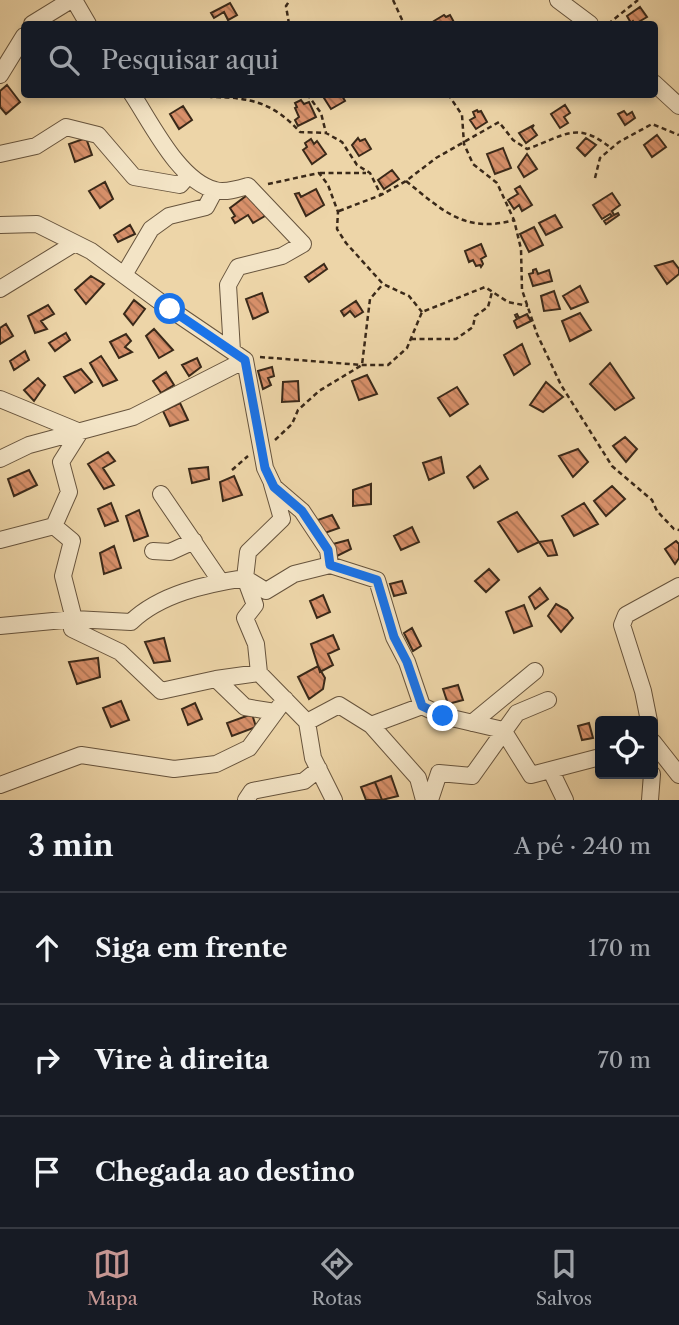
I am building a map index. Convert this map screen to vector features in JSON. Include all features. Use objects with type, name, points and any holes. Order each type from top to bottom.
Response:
[{"type":"street","points":[[37,21],[73,0],[86,21]]},
{"type":"street","points":[[558,0],[586,21]]},
{"type":"street","points":[[0,75],[7,53],[21,39]]},
{"type":"street","points":[[658,87],[679,106]]},
{"type":"street","points":[[135,98],[188,176],[215,190],[234,190],[247,186],[303,244],[282,256],[238,267],[228,285],[238,355],[265,468],[274,487],[302,511],[328,550],[330,565]]},
{"type":"street","points":[[0,153],[36,146],[66,127],[98,135],[134,177],[180,185],[188,176]]},
{"type":"street","points":[[124,275],[151,229],[169,216],[206,207],[215,190]]},
{"type":"street","points":[[0,225],[37,224],[91,251],[238,355]]},
{"type":"street","points":[[0,289],[75,243]]},
{"type":"street","points":[[0,459],[29,445],[133,416],[238,355]]},
{"type":"street","points":[[0,399],[80,432]]},
{"type":"street","points":[[54,526],[69,492],[61,462],[80,432]]},
{"type":"street","points":[[271,481],[282,519],[248,552],[244,578],[255,605],[245,618],[256,644],[259,673],[280,706],[307,722],[313,758],[334,800]]},
{"type":"street","points":[[161,494],[221,582]]},
{"type":"street","points":[[0,540],[54,526]]},
{"type":"street","points":[[54,526],[72,541],[63,576],[73,624],[120,652],[162,691],[259,673]]},
{"type":"street","points":[[153,551],[170,552],[194,541]]},
{"type":"street","points":[[0,626],[131,622],[139,614],[180,594],[221,582],[244,578],[266,591],[294,573],[330,565],[377,580],[394,637],[407,662],[422,706],[443,716],[503,730],[531,775],[595,758]]},
{"type":"street","points":[[648,716],[622,625],[626,615],[679,586]]},
{"type":"street","points":[[472,723],[535,671]]},
{"type":"street","points":[[216,679],[244,707],[280,706]]},
{"type":"street","points":[[430,800],[439,773],[472,776],[517,713],[548,700]]},
{"type":"street","points":[[307,722],[339,705],[372,725],[418,778],[424,800]]},
{"type":"street","points":[[1,783],[81,755],[174,769],[216,764],[249,748],[280,706]]},
{"type":"street","points":[[372,725],[422,706]]},
{"type":"street","points":[[658,747],[679,775]]},
{"type":"street","points":[[254,797],[304,781],[318,769]]},
{"type":"street","points":[[551,771],[565,800]]},
{"type":"street","points":[[650,800],[652,779]]},
{"type":"path","points":[[288,21],[286,6],[290,0]]},
{"type":"path","points":[[393,0],[403,21]]},
{"type":"path","points":[[612,21],[638,0]]},
{"type":"path","points":[[232,98],[252,99],[287,118],[300,132],[326,133],[342,142],[356,165],[370,173],[381,195]]},
{"type":"path","points":[[310,98],[321,113],[326,133]]},
{"type":"path","points":[[451,98],[462,115],[464,144],[473,164],[497,183],[514,220],[521,249],[522,290],[537,334],[561,385],[612,466],[652,500],[657,511],[674,529],[679,530]]},
{"type":"path","points":[[338,212],[381,195],[406,181],[436,158],[499,122],[513,140],[527,149],[574,131],[595,135],[611,148]]},
{"type":"path","points":[[595,178],[600,158],[611,148],[652,124],[679,135]]},
{"type":"path","points":[[247,186],[319,173],[370,173]]},
{"type":"path","points":[[319,173],[328,185],[338,212],[337,229],[346,243],[383,284],[409,296],[422,312]]},
{"type":"path","points":[[406,181],[446,214],[471,224],[498,225],[514,220]]},
{"type":"path","points":[[362,365],[370,299],[383,284]]},
{"type":"path","points":[[238,355],[388,365],[407,348],[422,312],[485,287],[508,302],[528,306]]},
{"type":"path","points":[[411,339],[457,339],[473,327],[475,316],[488,307],[492,292]]},
{"type":"path","points":[[232,470],[261,447],[272,442],[292,424],[298,410],[319,391],[362,365]]},
{"type":"building","points":[[230,3],[237,15],[228,20],[224,12],[214,18],[211,13]]},
{"type":"building","points":[[640,7],[647,17],[640,21],[630,21],[627,16]]},
{"type":"building","points":[[444,15],[450,15],[453,21],[434,21]]},
{"type":"building","points":[[7,85],[20,102],[6,114],[0,107],[0,91]]},
{"type":"building","points":[[324,98],[343,98],[345,101],[331,109]]},
{"type":"building","points":[[301,100],[304,104],[309,102],[316,117],[298,126],[295,120],[299,117],[295,103]]},
{"type":"building","points":[[565,105],[570,113],[564,117],[568,123],[560,128],[551,114]]},
{"type":"building","points":[[183,106],[192,120],[179,129],[170,114]]},
{"type":"building","points":[[481,111],[487,122],[476,129],[470,120],[475,117],[473,112]]},
{"type":"building","points":[[624,111],[627,115],[632,112],[635,118],[625,125],[618,114]]},
{"type":"building","points":[[534,125],[532,128],[537,135],[526,143],[519,133]]},
{"type":"building","points":[[657,135],[666,147],[652,157],[644,145]]},
{"type":"building","points":[[86,138],[92,155],[75,162],[69,144]]},
{"type":"building","points":[[358,138],[360,141],[365,139],[371,149],[359,156],[352,145]]},
{"type":"building","points":[[586,138],[596,145],[585,156],[577,148]]},
{"type":"building","points":[[311,139],[314,144],[317,141],[326,154],[312,164],[303,150],[307,147],[305,143]]},
{"type":"building","points":[[503,148],[511,168],[495,174],[487,154]]},
{"type":"building","points":[[527,154],[537,169],[524,177],[518,167]]},
{"type":"building","points":[[392,170],[399,179],[384,189],[378,180]]},
{"type":"building","points":[[105,182],[113,199],[100,208],[89,191]]},
{"type":"building","points":[[520,186],[532,205],[522,211],[519,205],[514,209],[508,200],[518,194],[515,189]]},
{"type":"building","points":[[316,189],[324,205],[306,216],[295,194],[299,193],[301,197]]},
{"type":"building","points":[[250,193],[265,216],[253,223],[248,215],[235,223],[232,218],[235,216],[230,208]]},
{"type":"building","points":[[612,193],[620,205],[612,211],[614,215],[619,215],[606,224],[604,221],[612,216],[610,214],[602,219],[593,205]]},
{"type":"building","points":[[555,215],[562,227],[546,235],[539,223]]},
{"type":"building","points":[[130,225],[135,234],[118,242],[114,235]]},
{"type":"building","points":[[534,227],[543,245],[529,252],[520,234]]},
{"type":"building","points":[[481,244],[486,256],[481,259],[481,267],[476,266],[473,260],[469,262],[465,251]]},
{"type":"building","points":[[673,261],[679,274],[667,284],[655,266]]},
{"type":"building","points":[[324,264],[327,269],[309,282],[305,277]]},
{"type":"building","points":[[536,269],[538,274],[549,270],[552,281],[533,286],[529,274]]},
{"type":"building","points":[[91,276],[104,284],[86,304],[75,290]]},
{"type":"building","points":[[580,286],[588,302],[571,309],[563,296]]},
{"type":"building","points":[[554,291],[560,309],[544,311],[541,296]]},
{"type":"building","points":[[262,293],[268,312],[253,319],[246,299]]},
{"type":"building","points":[[134,300],[145,309],[133,325],[124,314]]},
{"type":"building","points":[[356,301],[363,312],[355,317],[350,311],[344,316],[341,311]]},
{"type":"building","points":[[48,305],[54,314],[41,321],[47,329],[35,333],[28,316]]},
{"type":"building","points":[[580,313],[591,330],[570,341],[562,321]]},
{"type":"building","points":[[517,314],[519,318],[527,314],[531,321],[517,328],[514,321]]},
{"type":"building","points":[[6,324],[13,336],[0,344],[0,328]]},
{"type":"building","points":[[154,329],[173,350],[159,358],[146,336]]},
{"type":"building","points":[[66,333],[70,340],[55,351],[49,343]]},
{"type":"building","points":[[126,334],[131,341],[125,347],[132,352],[119,358],[110,342]]},
{"type":"building","points":[[522,344],[530,364],[514,375],[504,355]]},
{"type":"building","points":[[25,351],[29,360],[14,370],[10,361]]},
{"type":"building","points":[[101,356],[117,380],[103,386],[90,363]]},
{"type":"building","points":[[197,358],[201,367],[189,376],[182,365]]},
{"type":"building","points":[[610,363],[634,398],[615,410],[590,384]]},
{"type":"building","points":[[272,367],[274,376],[268,378],[271,385],[263,389],[258,371]]},
{"type":"building","points":[[81,369],[92,382],[75,393],[64,377]]},
{"type":"building","points":[[166,372],[174,385],[161,393],[153,381]]},
{"type":"building","points":[[367,375],[377,394],[359,400],[352,381]]},
{"type":"building","points":[[38,378],[45,385],[34,401],[24,390]]},
{"type":"building","points":[[298,381],[299,401],[282,402],[283,382]]},
{"type":"building","points":[[546,382],[563,397],[543,412],[530,405]]},
{"type":"building","points":[[457,387],[468,404],[450,416],[438,398]]},
{"type":"building","points":[[180,403],[188,420],[170,426],[163,411]]},
{"type":"building","points":[[625,437],[637,449],[626,462],[613,446]]},
{"type":"building","points":[[578,449],[588,462],[573,477],[559,456]]},
{"type":"building","points":[[108,452],[115,461],[103,468],[114,485],[104,489],[88,464]]},
{"type":"building","points":[[441,457],[444,473],[429,480],[423,463]]},
{"type":"building","points":[[480,466],[488,479],[474,488],[467,477]]},
{"type":"building","points":[[208,467],[209,479],[192,483],[189,469]]},
{"type":"building","points":[[29,470],[37,485],[14,496],[8,479]]},
{"type":"building","points":[[234,476],[242,495],[223,501],[220,482]]},
{"type":"building","points":[[371,484],[371,504],[353,506],[353,490]]},
{"type":"building","points":[[612,486],[625,499],[606,516],[594,501]]},
{"type":"building","points":[[111,503],[118,521],[105,526],[98,509]]},
{"type":"building","points":[[584,503],[598,524],[574,536],[562,516]]},
{"type":"building","points":[[139,510],[148,536],[134,541],[126,516]]},
{"type":"building","points":[[517,512],[539,542],[518,552],[498,522]]},
{"type":"building","points":[[332,515],[339,528],[319,535],[312,522]]},
{"type":"building","points":[[412,527],[419,542],[401,550],[394,536]]},
{"type":"building","points":[[348,540],[351,549],[335,557],[333,544]]},
{"type":"building","points":[[552,540],[557,555],[548,556],[539,542]]},
{"type":"building","points":[[676,541],[679,544],[679,558],[675,564],[665,549]]},
{"type":"building","points":[[114,546],[121,568],[104,574],[100,553]]},
{"type":"building","points":[[489,569],[499,580],[486,592],[475,581]]},
{"type":"building","points":[[402,581],[406,593],[394,596],[390,584]]},
{"type":"building","points":[[540,588],[548,599],[535,609],[529,597]]},
{"type":"building","points":[[323,595],[330,612],[317,618],[310,601]]},
{"type":"building","points":[[556,604],[567,610],[573,618],[561,632],[548,616]]},
{"type":"building","points":[[524,605],[532,626],[514,633],[506,612]]},
{"type":"building","points":[[412,628],[421,646],[413,651],[404,633]]},
{"type":"building","points":[[333,635],[339,649],[328,654],[333,665],[320,672],[311,644]]},
{"type":"building","points":[[164,638],[170,661],[154,663],[145,642]]},
{"type":"building","points":[[98,658],[100,677],[77,684],[69,662]]},
{"type":"building","points":[[318,666],[325,678],[323,689],[309,699],[298,677]]},
{"type":"building","points":[[458,685],[463,700],[448,704],[443,689]]},
{"type":"building","points":[[121,701],[129,720],[111,727],[103,708]]},
{"type":"building","points":[[195,703],[202,719],[188,725],[182,709]]},
{"type":"building","points":[[252,714],[256,727],[232,736],[227,723]]},
{"type":"building","points":[[589,723],[593,738],[582,740],[578,726]]},
{"type":"building","points":[[391,776],[398,796],[382,800],[375,782]]},
{"type":"building","points":[[375,782],[382,800],[366,800],[361,787]]},
{"type":"route","points":[[170,309],[245,360],[265,468],[274,487],[302,511],[328,550],[330,565],[377,580],[394,637],[407,662],[422,706],[443,716]]}]
